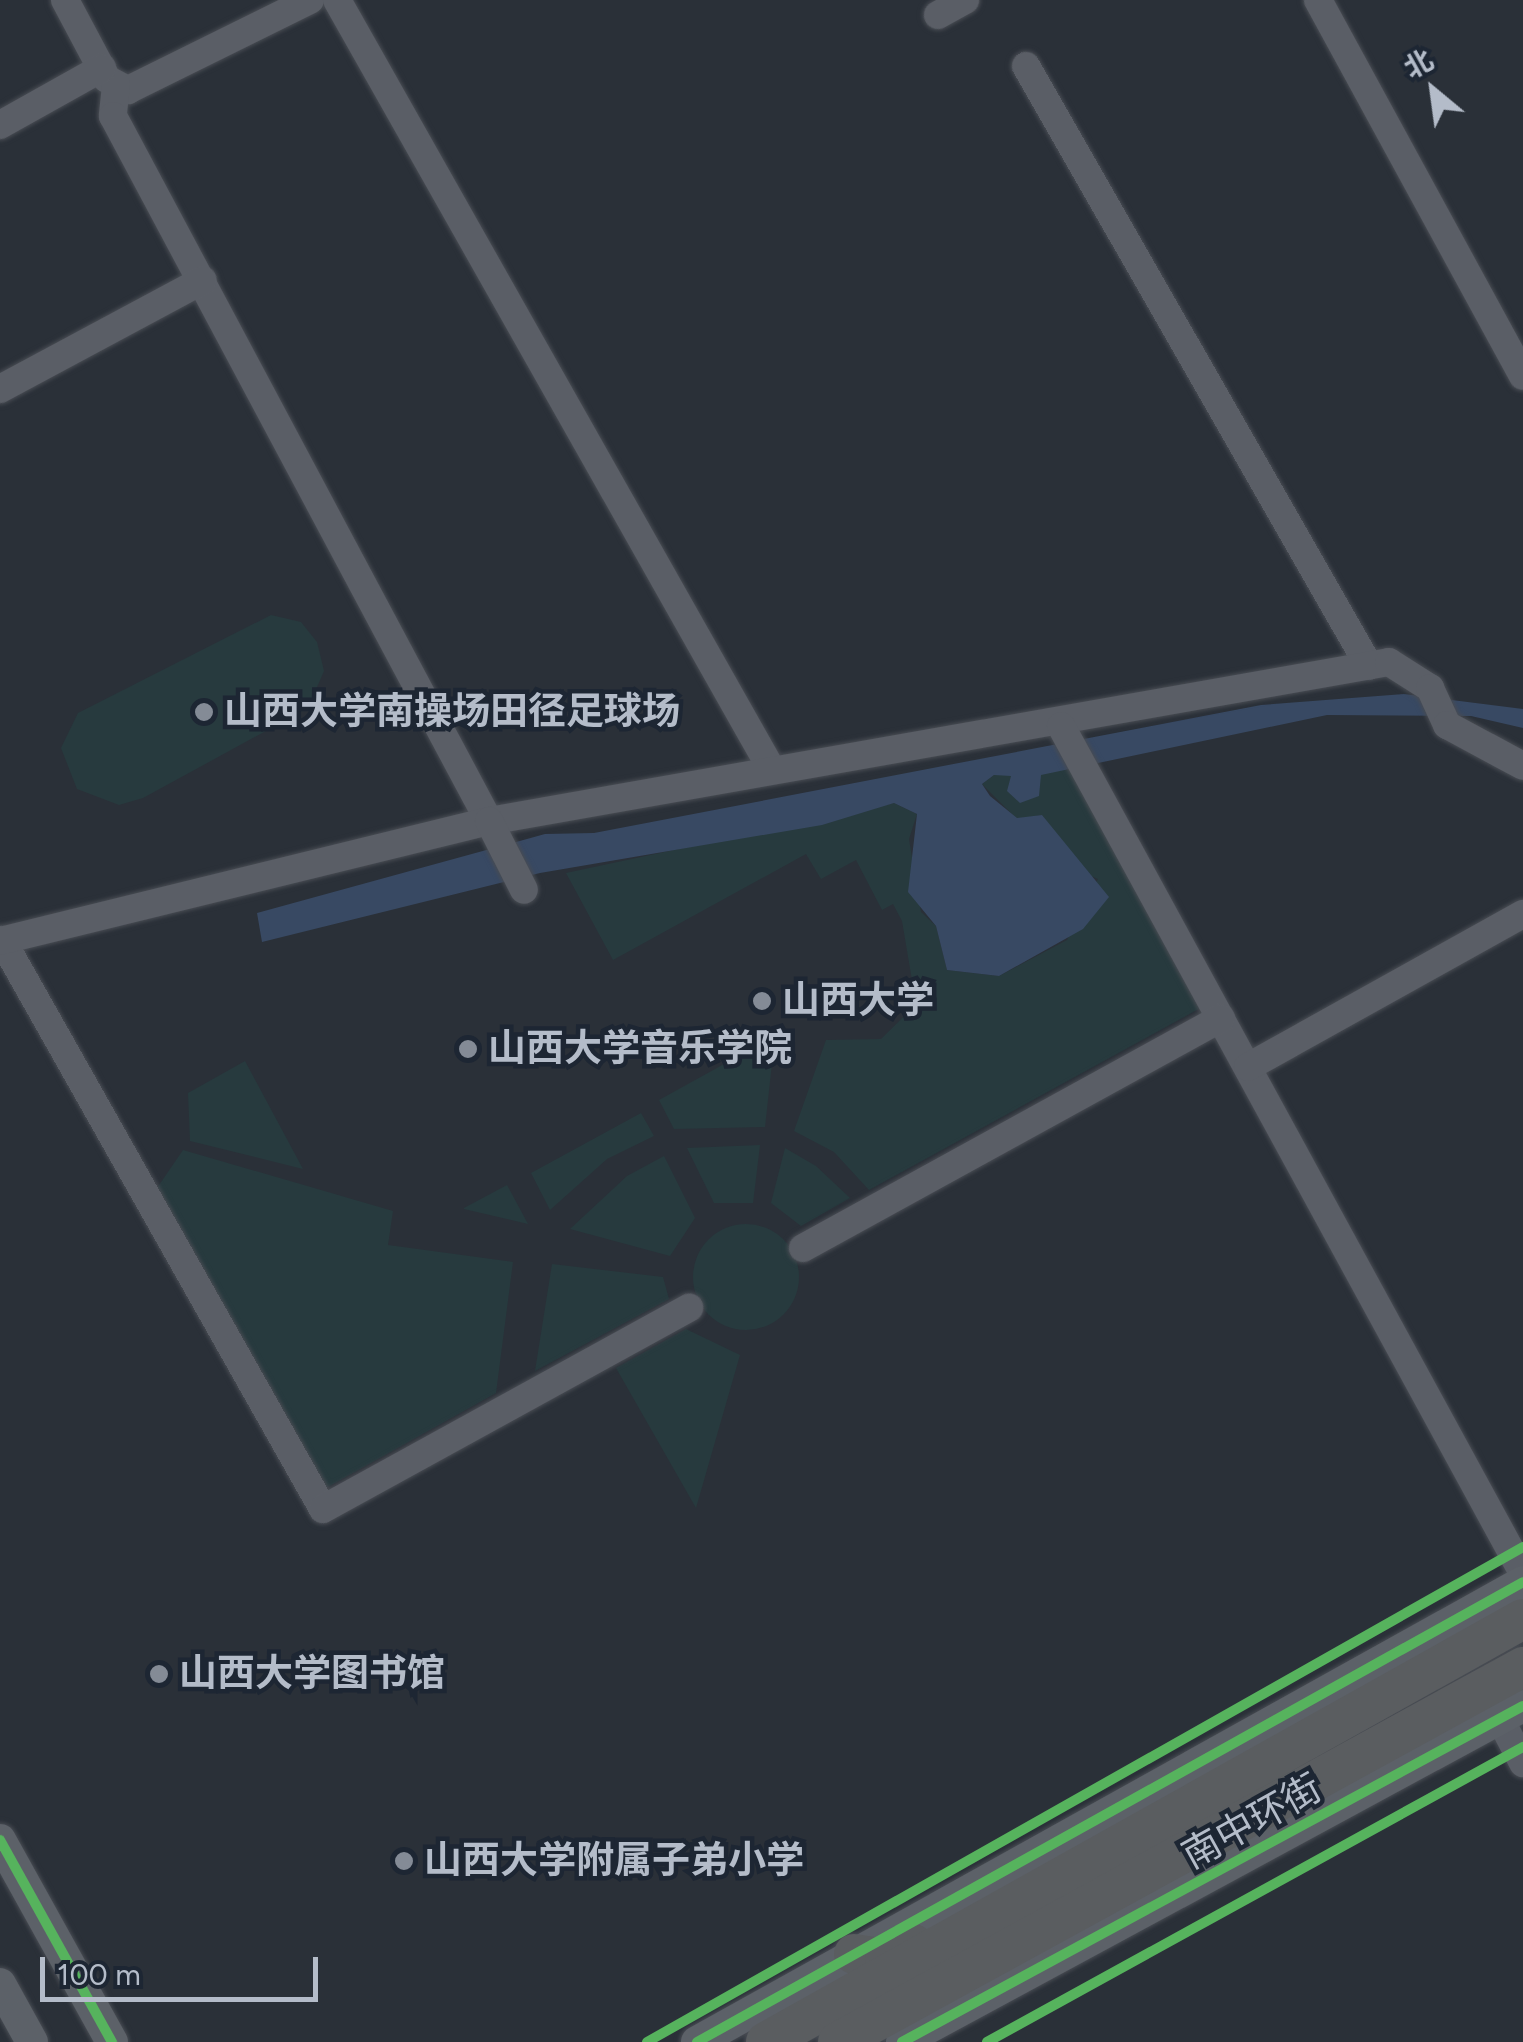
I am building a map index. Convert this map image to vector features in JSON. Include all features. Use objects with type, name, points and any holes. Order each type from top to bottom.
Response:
[{"type":"highway","points":[[838,2042],[880,2007],[1127,1854],[1234,1780],[1510,1626]]},
{"type":"highway","points":[[766,2042],[880,2007],[1111,1912],[1127,1854],[1523,1667]]},
{"type":"highway","points":[[1234,1780],[1330,1694]]},
{"type":"main road","name":"南中环街","points":[[880,2007],[1330,1694],[1523,1582]]},
{"type":"main road","name":"南中环街","points":[[697,2042],[880,2007],[1512,1713]]},
{"type":"main road","points":[[0,1840],[112,2042]]},
{"type":"main road","points":[[0,1984],[32,2042]]},
{"type":"street","points":[[65,0],[109,77],[113,116],[507,857]]},
{"type":"street","points":[[0,125],[109,77],[145,86],[310,0]]},
{"type":"street","points":[[336,0],[772,770]]},
{"type":"street","points":[[938,15],[965,0]]},
{"type":"street","points":[[1318,0],[1523,376]]},
{"type":"street","points":[[1026,66],[1369,666]]},
{"type":"street","points":[[0,389],[202,280]]},
{"type":"street","points":[[690,1308],[323,1508],[1,941],[507,857],[772,770],[1065,732],[1369,666],[1410,667],[1430,688],[1447,725],[1523,766]]},
{"type":"street","points":[[1065,732],[1523,1574]]},
{"type":"street","points":[[1248,1067],[1523,914]]},
{"type":"street","points":[[803,1248],[1221,1018]]},
{"type":"street","points":[[1512,1713],[1523,1763]]},
{"type":"green space","points":[[271,615],[301,622],[317,642],[324,671],[308,708],[143,798],[119,805],[77,789],[61,748],[78,713]]},
{"type":"green space","points":[[1075,769],[1206,1005],[869,1190],[834,1152],[794,1131],[826,1040],[881,1039],[937,984],[914,992],[902,921],[893,904],[882,910],[856,860],[821,879],[806,854],[613,960],[566,873],[894,803],[917,814],[909,839],[921,912],[936,926],[947,970],[999,976],[1067,940],[1098,879],[1082,872],[1042,815],[1017,819],[982,784],[994,775]]},
{"type":"green space","points":[[775,1036],[765,1127],[674,1129],[659,1100]]},
{"type":"green space","points":[[245,1061],[303,1169],[190,1141],[188,1093]]},
{"type":"green space","points":[[641,1113],[654,1136],[607,1159],[550,1210],[531,1173]]},
{"type":"green space","points":[[760,1145],[753,1203],[714,1203],[687,1148]]},
{"type":"green space","points":[[785,1148],[816,1166],[850,1198],[801,1226],[771,1203]]},
{"type":"green space","points":[[183,1150],[393,1211],[388,1245],[513,1262],[496,1393],[326,1488],[157,1188]]},
{"type":"green space","points":[[664,1156],[695,1218],[670,1256],[570,1229],[627,1176]]},
{"type":"green space","points":[[507,1185],[528,1224],[464,1209],[464,1208]]},
{"type":"green space","points":[[746,1224],[766,1228],[784,1239],[795,1257],[799,1277],[795,1297],[784,1315],[766,1326],[746,1330],[726,1326],[708,1315],[697,1297],[693,1277],[697,1257],[708,1239],[726,1228]]},
{"type":"green space","points":[[552,1264],[663,1277],[669,1299],[535,1371]]},
{"type":"green space","points":[[686,1329],[740,1355],[696,1508],[616,1368]]},
{"type":"water","points":[[1404,694],[1523,709],[1523,728],[1471,716],[1327,715],[1041,775],[1039,796],[1020,803],[1007,791],[1011,776],[994,775],[982,784],[990,796],[1017,818],[1042,815],[1109,897],[1083,929],[999,976],[947,970],[936,926],[908,892],[917,814],[894,803],[822,825],[540,873],[262,942],[257,913],[545,834],[594,833],[1261,705]]},
{"type":"cycle path","points":[[647,2042],[1523,1547]]},
{"type":"cycle path","points":[[697,2042],[1523,1582]]},
{"type":"cycle path","points":[[902,2042],[1523,1706]]},
{"type":"cycle path","points":[[987,2042],[1523,1747]]},
{"type":"cycle path","points":[[0,1840],[112,2042]]},
{"type":"place","name":"山西大学南操场田径足球场","points":[[204,712]]},
{"type":"place","name":"山西大学","points":[[762,1001]]},
{"type":"place","name":"山西大学音乐学院","points":[[468,1049]]},
{"type":"place","name":"山西大学图书馆","points":[[159,1674]]},
{"type":"place","name":"山西大学附属子弟小学","points":[[404,1861]]}]
